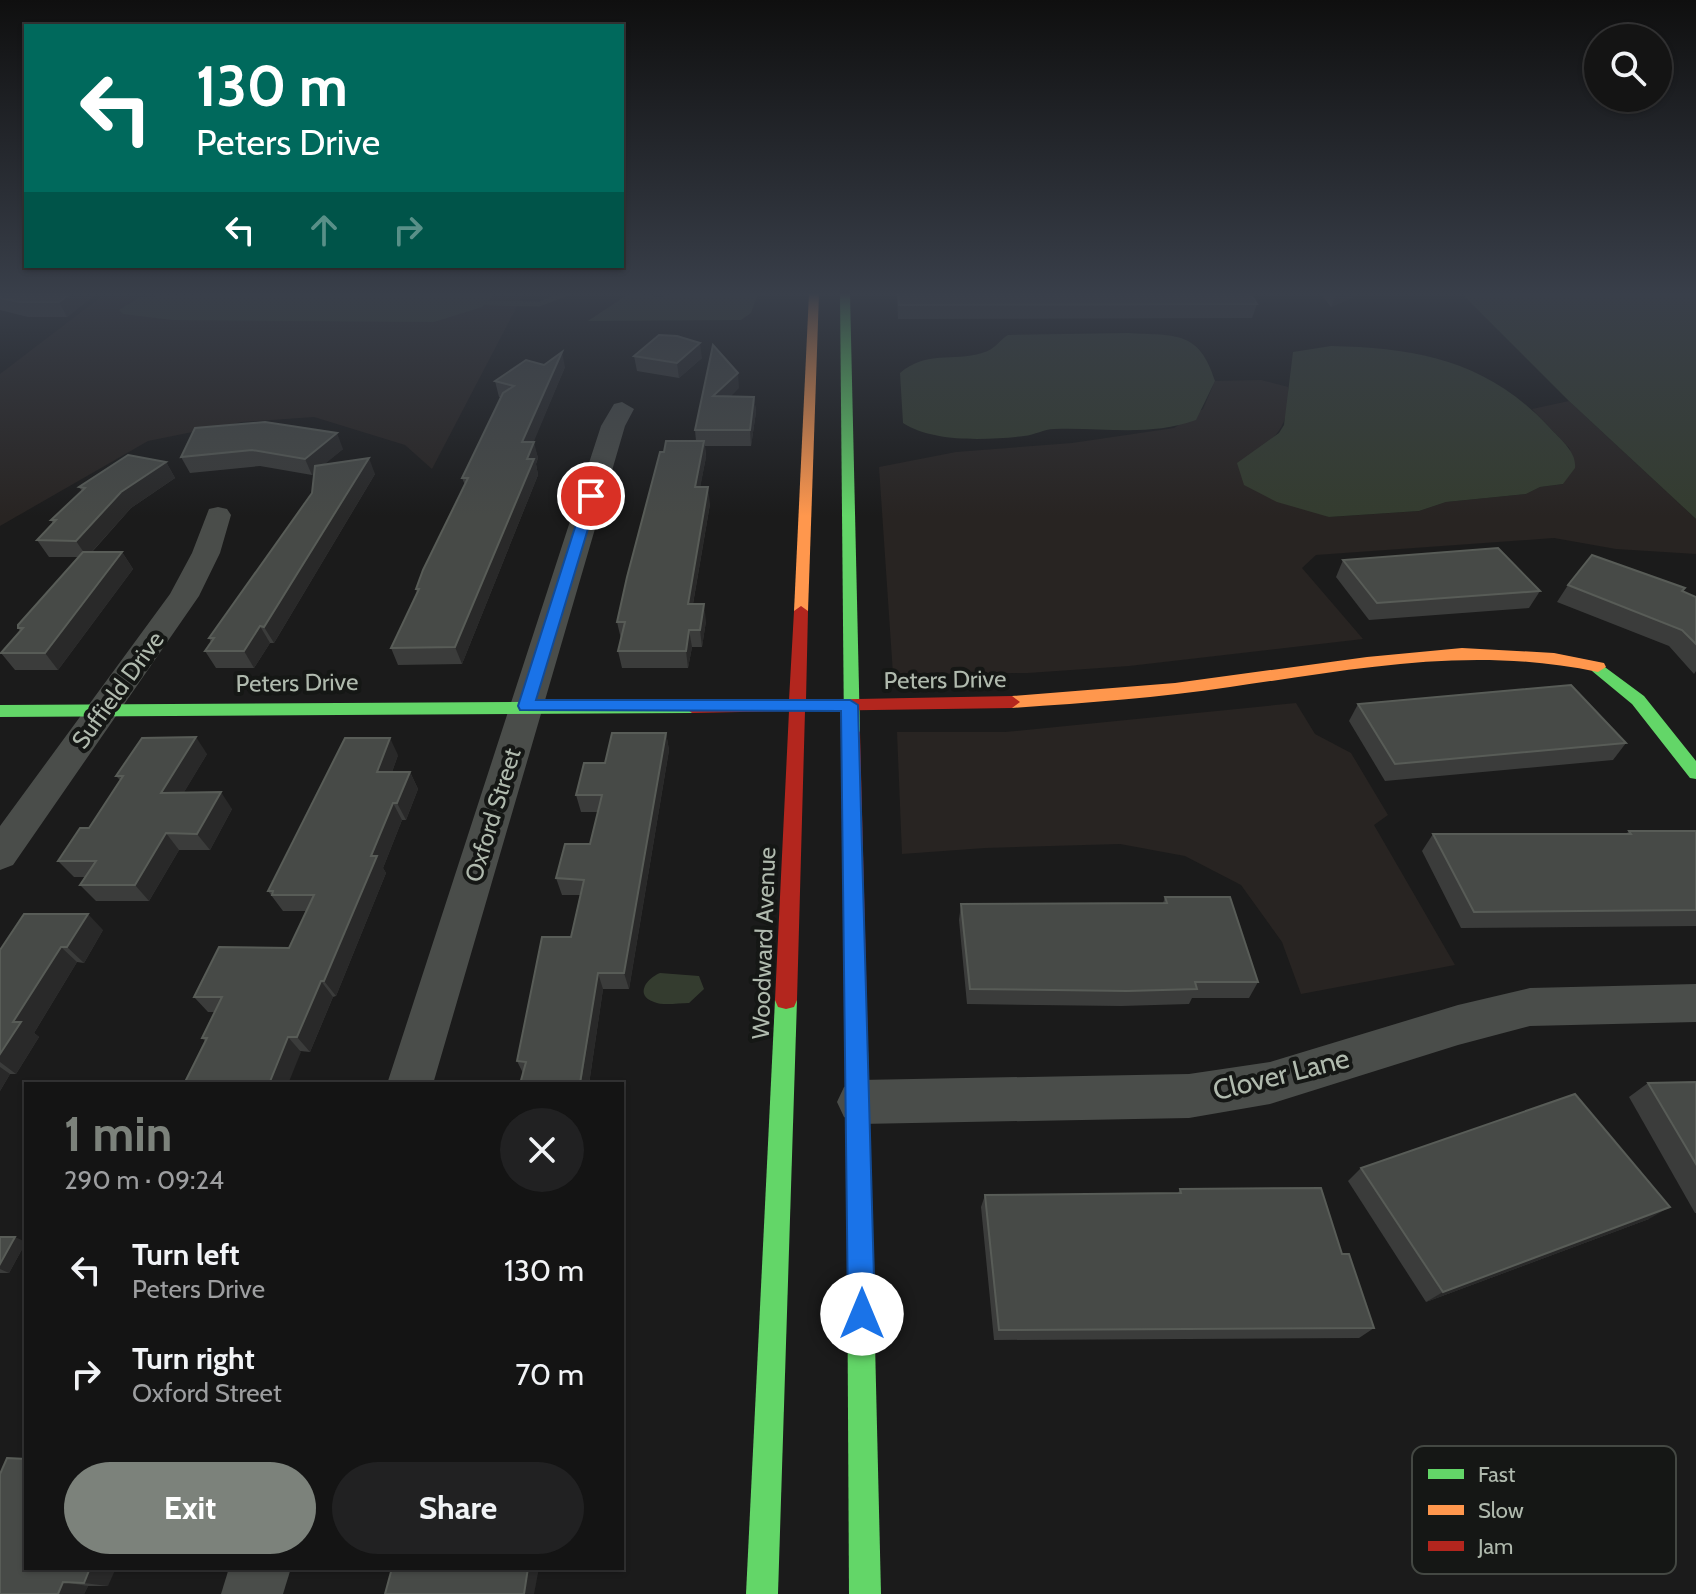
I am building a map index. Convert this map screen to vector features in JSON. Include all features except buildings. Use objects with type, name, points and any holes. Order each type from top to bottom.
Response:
[{"type":"street","name":"Woodward Avenue","points":[[762,1594],[811,367]]},
{"type":"street","points":[[847,367],[865,1594]]},
{"type":"street","name":"Oxford Street","points":[[411,1082],[613,426],[622,409]]},
{"type":"street","name":"Suffield Drive","points":[[0,855],[184,596],[206,553],[218,515]]},
{"type":"street","name":"Peters Drive","points":[[0,711],[1029,702],[1469,657],[1544,655],[1576,659],[1599,667],[1619,679],[1696,773]]},
{"type":"street","name":"Clover Lane","points":[[860,1102],[1189,1096],[1270,1083],[1458,1025],[1530,1007],[1696,1003]]},
{"type":"street","points":[[252,1594],[259,1570]]},
{"type":"shaded area","points":[[9,367],[485,367],[432,469],[405,445],[314,417],[242,422],[148,441],[0,526],[0,374]]},
{"type":"shaded area","points":[[908,367],[1210,367],[1215,381],[1196,420],[1178,425],[1126,430],[1054,429],[1024,436],[978,439],[930,434],[903,423],[900,373]]},
{"type":"shaded area","points":[[1291,367],[1462,367],[1502,387],[1526,405],[1571,451],[1575,468],[1563,484],[1540,487],[1526,494],[1446,502],[1419,511],[1329,517],[1277,502],[1244,485],[1237,463],[1279,433],[1284,425]]},
{"type":"shaded area","points":[[1535,367],[1696,367],[1696,519]]},
{"type":"shaded area","points":[[1261,380],[1288,387],[1286,415],[1270,441],[1238,463],[1329,517],[1419,511],[1446,502],[1526,494],[1540,487],[1563,484],[1570,449],[1532,409],[1569,401],[1696,519],[1696,554],[1616,549],[1554,538],[1316,555],[1302,568],[1363,639],[1129,666],[1028,673],[893,674],[879,467],[956,452],[1072,443],[1174,428],[1203,409],[1215,381]]},
{"type":"shaded area","points":[[1296,703],[1315,734],[1351,753],[1388,815],[1374,825],[1455,965],[1301,994],[1282,942],[1241,885],[1185,856],[1120,844],[902,854],[897,732],[1005,732]]},
{"type":"shaded area","points":[[660,973],[699,976],[704,989],[689,1003],[654,1002],[648,999],[644,991],[647,983]]},
{"type":"traffic: fast","points":[[846,367],[852,732]]},
{"type":"traffic: fast","points":[[1598,667],[1638,700],[1696,773]]},
{"type":"traffic: fast","points":[[0,711],[692,707]]},
{"type":"traffic: fast","points":[[762,1594],[786,1000]]},
{"type":"traffic: fast","points":[[857,1050],[865,1594]]},
{"type":"traffic: slow","points":[[801,611],[811,367]]},
{"type":"traffic: slow","points":[[1012,702],[1175,689],[1367,662],[1462,653],[1554,658],[1598,667]]},
{"type":"traffic: jam","points":[[786,1000],[801,611]]},
{"type":"traffic: jam","points":[[692,707],[1012,702]]},
{"type":"traffic: jam","points":[[852,732],[857,1050]]},
{"type":"route","points":[[591,496],[526,706],[850,705],[862,1314]]}]
